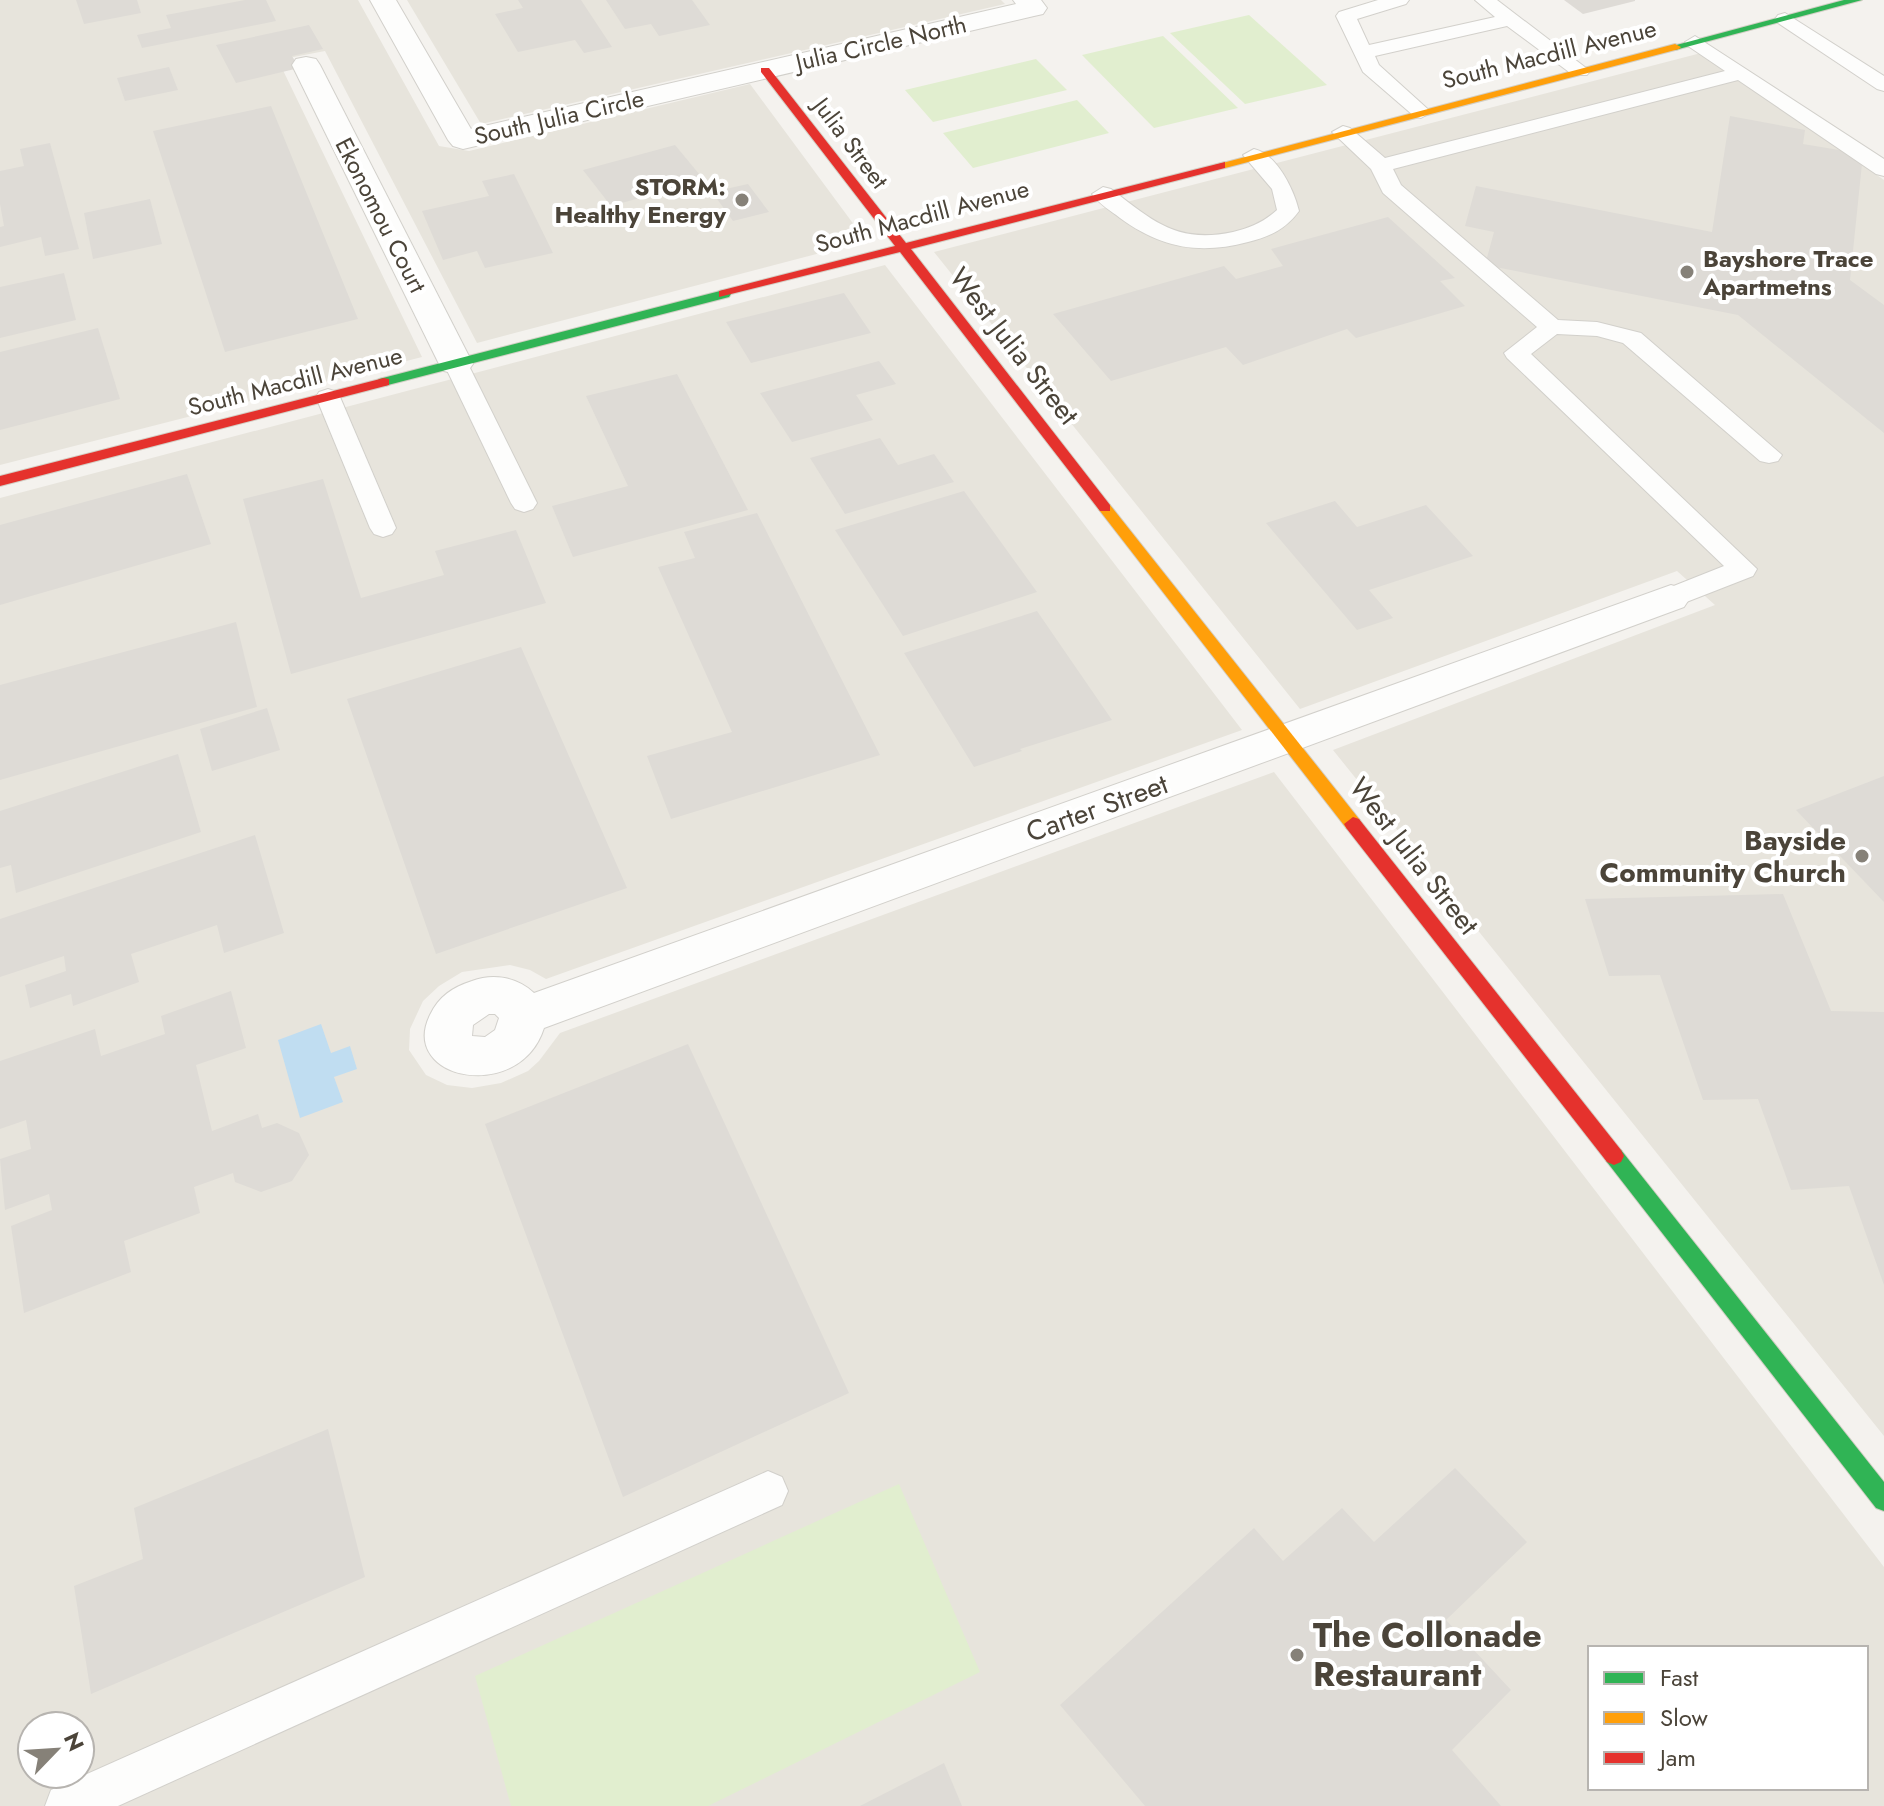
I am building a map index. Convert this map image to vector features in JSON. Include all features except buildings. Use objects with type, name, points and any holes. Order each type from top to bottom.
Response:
[{"type":"street","name":"South Julia Circle","points":[[383,0],[463,140],[765,70]]},
{"type":"street","name":"Julia Circle North","points":[[765,70],[1034,8],[1026,0]]},
{"type":"street","name":"South Macdill Avenue","points":[[0,481],[1857,0]]},
{"type":"street","name":"Ekonomou Court","points":[[306,65],[456,364]]},
{"type":"street","name":"Julia Street","points":[[765,70],[900,246]]},
{"type":"street","name":"West Julia Street","points":[[900,246],[1884,1500]]},
{"type":"street","name":"Carter Street","points":[[524,1016],[1671,598]]},
{"type":"lane","points":[[1399,0],[1346,16],[1370,68],[1421,112]]},
{"type":"lane","points":[[1485,0],[1580,71]]},
{"type":"lane","points":[[1362,53],[1510,19]]},
{"type":"lane","points":[[1785,19],[1884,85]]},
{"type":"lane","points":[[1695,42],[1884,169]]},
{"type":"lane","points":[[1855,66],[1884,59]]},
{"type":"lane","points":[[1381,166],[1742,73]]},
{"type":"lane","points":[[1343,132],[1381,166],[1391,188],[1552,327],[1597,329],[1632,338],[1769,455]]},
{"type":"lane","points":[[1103,194],[1154,232],[1183,244],[1215,244],[1275,228],[1288,211],[1283,188],[1254,155]]},
{"type":"lane","points":[[1552,327],[1516,353],[1743,569],[1671,598]]},
{"type":"lane","points":[[456,364],[524,503]]},
{"type":"lane","points":[[328,397],[383,528]]},
{"type":"lane","points":[[79,1804],[768,1491]]},
{"type":"shaded area","points":[[0,0],[358,0],[439,146],[469,151],[750,84],[866,241],[477,343],[325,51],[278,60],[422,357],[0,465]]},
{"type":"shaded area","points":[[407,0],[1001,0],[1005,4],[481,124]]},
{"type":"shaded area","points":[[1701,53],[1884,180],[1884,1436],[1333,750],[1715,605],[1677,571],[1300,709],[934,252]]},
{"type":"shaded area","points":[[885,265],[1242,730],[546,979],[530,970],[510,965],[462,972],[439,986],[423,1001],[410,1029],[409,1050],[426,1075],[447,1085],[472,1088],[501,1083],[528,1071],[560,1033],[1274,772],[1884,1567],[1884,1806],[0,1806],[0,498]]},
{"type":"green space","points":[[1249,15],[1327,85],[1245,104],[1170,33]]},
{"type":"green space","points":[[1163,36],[1238,108],[1154,128],[1082,55]]},
{"type":"green space","points":[[1036,59],[1067,90],[933,122],[905,90]]},
{"type":"green space","points":[[1077,100],[1109,133],[973,168],[943,133]]},
{"type":"green space","points":[[899,1484],[980,1672],[708,1806],[511,1806],[475,1676]]},
{"type":"water","points":[[321,1024],[331,1053],[350,1046],[357,1069],[334,1077],[343,1102],[300,1118],[278,1040]]},
{"type":"traffic: fast","points":[[1675,47],[1857,0]]},
{"type":"traffic: fast","points":[[384,382],[724,294]]},
{"type":"traffic: fast","points":[[1614,1156],[1884,1500]]},
{"type":"traffic: slow","points":[[1221,165],[1675,47]]},
{"type":"traffic: slow","points":[[1105,508],[1353,824]]},
{"type":"traffic: jam","points":[[765,70],[1105,508]]},
{"type":"traffic: jam","points":[[724,294],[1221,165]]},
{"type":"traffic: jam","points":[[0,481],[384,382]]},
{"type":"traffic: jam","points":[[1353,824],[1614,1156]]},
{"type":"place","name":"STORM: Healthy Energy","points":[[742,200]]},
{"type":"place","name":"Bayshore Trace Apartmetns","points":[[1687,272]]},
{"type":"place","name":"Bayside Community Church","points":[[1862,856]]},
{"type":"place","name":"The Collonade Restaurant","points":[[1297,1655]]}]
